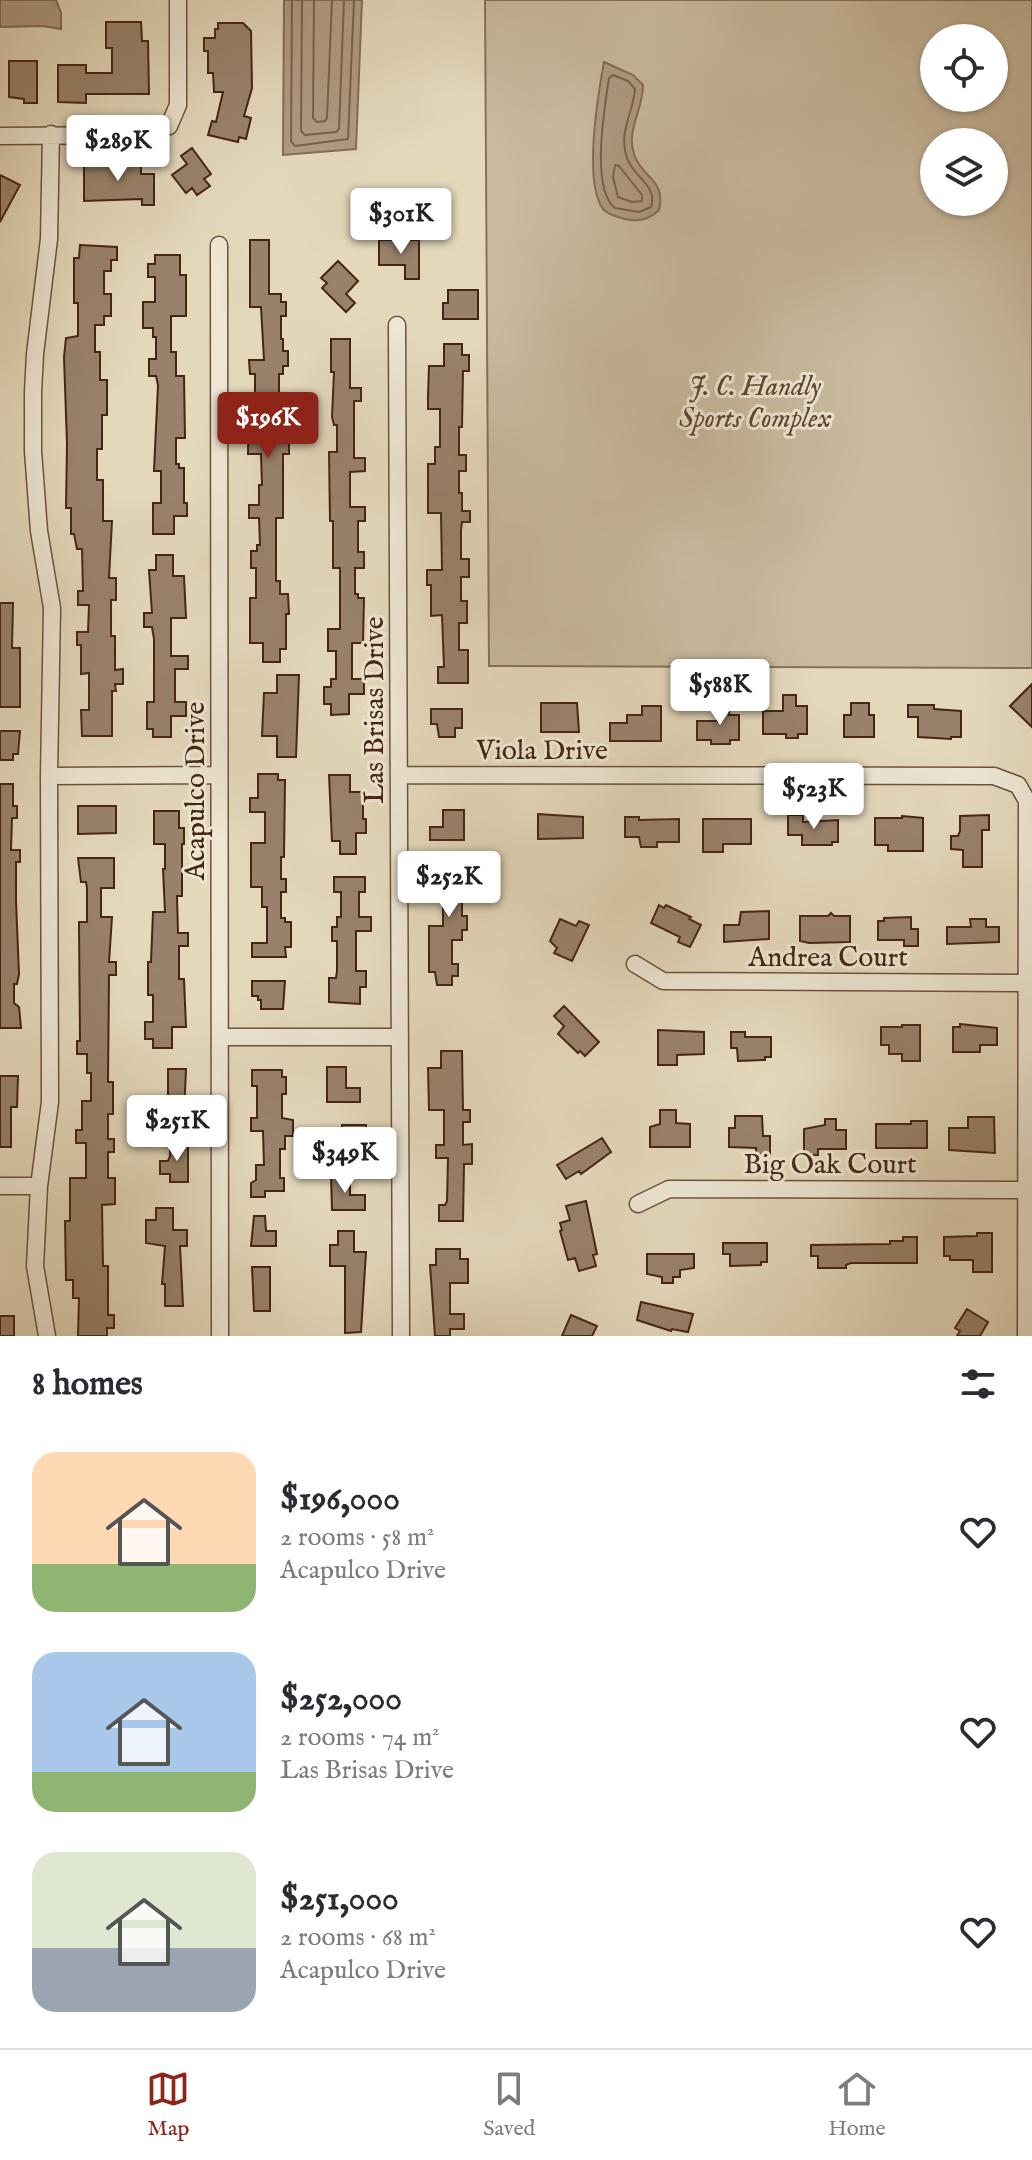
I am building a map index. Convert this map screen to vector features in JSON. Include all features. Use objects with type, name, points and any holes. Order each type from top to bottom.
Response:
[{"type":"street","points":[[0,136],[148,135],[169,126],[178,105],[178,0]]},
{"type":"street","points":[[47,1336],[35,1266],[39,1186],[50,1102],[52,608],[39,531],[33,451],[33,392],[49,239],[51,134]]},
{"type":"street","name":"Acapulco Drive","points":[[219,245],[220,1336]]},
{"type":"street","name":"Las Brisas Drive","points":[[397,325],[401,1336]]},
{"type":"street","points":[[49,776],[219,775]]},
{"type":"street","name":"Viola Drive","points":[[400,775],[994,776],[1018,785],[1027,801],[1026,983]]},
{"type":"street","name":"Andrea Court","points":[[635,964],[663,981],[1026,983]]},
{"type":"street","points":[[1026,983],[1026,1336]]},
{"type":"street","points":[[220,1037],[400,1037]]},
{"type":"street","points":[[0,1186],[39,1186]]},
{"type":"street","name":"Big Oak Court","points":[[638,1204],[669,1189],[1025,1190]]},
{"type":"green space","name":"J. C. Handly Sports Complex","points":[[485,0],[1032,0],[1032,668],[489,666]]},
{"type":"water","points":[[0,0],[56,0],[61,13],[61,29],[43,26],[0,27]]},
{"type":"water","points":[[284,0],[362,0],[356,149],[283,155]]},
{"type":"water","points":[[604,62],[633,75],[643,85],[632,145],[642,169],[656,185],[660,199],[659,210],[644,219],[630,220],[610,214],[603,209],[597,196],[594,137]]},
{"type":"building","points":[[106,22],[141,22],[142,41],[148,41],[149,94],[86,94],[86,103],[58,102],[58,65],[86,65],[86,73],[112,73],[112,48],[106,48]]},
{"type":"building","points":[[218,23],[243,23],[251,31],[252,88],[244,116],[251,118],[246,139],[239,137],[238,142],[208,135],[212,121],[216,122],[223,92],[214,92],[213,73],[208,73],[208,51],[204,51],[204,38],[215,38]]},
{"type":"building","points":[[9,61],[37,61],[37,103],[24,103],[24,99],[9,97]]},
{"type":"building","points":[[192,148],[211,174],[204,179],[210,186],[197,195],[192,188],[186,193],[172,175],[187,164],[181,156]]},
{"type":"building","points":[[84,164],[141,164],[141,174],[154,174],[154,205],[142,205],[142,199],[84,201]]},
{"type":"building","points":[[0,175],[20,185],[0,222]]},
{"type":"building","points":[[250,240],[269,240],[269,294],[281,294],[281,302],[286,302],[286,316],[281,316],[281,339],[283,351],[288,351],[288,366],[283,366],[283,374],[279,374],[279,440],[289,440],[289,454],[283,454],[283,518],[276,518],[276,581],[280,581],[280,594],[288,594],[289,614],[286,614],[286,649],[280,649],[280,662],[263,662],[263,643],[250,643],[250,598],[256,598],[256,568],[251,568],[251,551],[257,551],[257,545],[260,545],[259,518],[249,518],[249,505],[259,505],[259,485],[262,485],[261,454],[248,454],[249,405],[255,405],[255,374],[250,374],[249,360],[264,360],[261,307],[250,307]]},
{"type":"building","points":[[379,240],[419,240],[419,279],[405,279],[405,265],[379,265]]},
{"type":"building","points":[[80,245],[117,247],[117,260],[111,260],[111,271],[104,271],[104,294],[111,294],[111,316],[104,316],[104,325],[95,325],[95,352],[100,352],[100,380],[107,380],[107,415],[102,415],[102,449],[97,449],[97,480],[103,480],[103,521],[112,521],[109,578],[116,578],[116,600],[111,600],[111,636],[115,636],[115,670],[123,669],[123,684],[115,684],[116,691],[112,691],[112,736],[82,736],[81,710],[89,710],[89,673],[81,674],[81,645],[77,645],[77,632],[88,632],[89,605],[78,605],[78,591],[83,591],[82,549],[77,549],[74,534],[71,534],[71,508],[66,508],[64,357],[66,338],[78,336],[74,258],[79,258]]},
{"type":"building","points":[[155,255],[180,255],[180,275],[186,275],[186,316],[171,316],[171,352],[176,352],[176,376],[184,376],[185,438],[176,438],[176,464],[184,468],[184,503],[187,503],[187,516],[174,516],[174,534],[153,534],[153,503],[161,503],[161,471],[154,471],[158,385],[156,376],[149,376],[149,359],[156,359],[156,337],[153,337],[153,328],[143,328],[143,302],[155,302],[155,277],[148,277],[148,264],[155,264]]},
{"type":"building","points":[[338,261],[358,281],[346,294],[355,303],[346,312],[322,288],[327,283],[321,278]]},
{"type":"building","points":[[448,290],[478,290],[478,319],[443,319],[443,303],[448,303]]},
{"type":"building","points":[[331,339],[350,339],[350,388],[361,388],[361,401],[354,401],[354,458],[365,458],[365,471],[350,472],[350,507],[365,507],[365,521],[358,521],[358,552],[364,552],[364,568],[355,568],[355,594],[358,598],[364,598],[363,643],[352,643],[352,679],[364,679],[364,694],[349,694],[349,714],[331,715],[331,704],[324,704],[324,687],[331,687],[331,679],[336,679],[336,651],[328,651],[328,629],[340,629],[340,568],[333,568],[333,521],[330,521],[329,452],[337,452],[337,425],[334,425],[332,417],[334,372],[331,372]]},
{"type":"building","points":[[444,344],[462,344],[462,355],[469,355],[469,371],[463,371],[462,427],[459,427],[459,455],[466,455],[466,471],[459,471],[459,493],[462,493],[462,511],[470,511],[470,522],[462,522],[461,530],[461,559],[469,559],[469,577],[461,577],[461,601],[467,601],[467,623],[459,623],[459,650],[468,650],[468,683],[438,683],[438,667],[444,667],[442,615],[431,616],[431,585],[427,585],[427,570],[442,570],[441,513],[428,513],[428,464],[435,464],[435,447],[440,447],[440,409],[428,409],[428,396],[429,366],[444,366]]},
{"type":"building","points":[[156,555],[173,555],[173,576],[184,576],[186,618],[171,618],[171,656],[188,656],[188,669],[175,669],[175,702],[186,702],[186,716],[171,716],[171,737],[153,737],[153,729],[147,729],[147,702],[154,702],[154,639],[152,627],[144,627],[144,613],[152,613],[149,570],[156,570]]},
{"type":"building","points":[[0,603],[13,603],[12,648],[20,648],[20,707],[0,707]]},
{"type":"building","points":[[277,675],[299,675],[296,757],[277,757],[277,736],[262,736],[264,693],[277,693]]},
{"type":"building","points":[[1032,684],[1032,727],[1010,706]]},
{"type":"building","points":[[783,695],[796,695],[796,706],[807,706],[807,734],[786,738],[786,734],[763,734],[763,711],[783,711]]},
{"type":"building","points":[[541,703],[577,703],[579,732],[541,732]]},
{"type":"building","points":[[851,703],[869,703],[869,715],[874,715],[874,737],[844,737],[844,715],[851,715]]},
{"type":"building","points":[[717,704],[729,704],[729,715],[739,715],[739,740],[730,740],[730,744],[711,744],[711,740],[697,740],[697,721],[717,721]]},
{"type":"building","points":[[908,705],[934,705],[934,709],[961,711],[961,737],[918,737],[918,717],[908,717]]},
{"type":"building","points":[[642,706],[661,706],[661,741],[610,741],[610,723],[627,723],[627,715],[642,715]]},
{"type":"building","points":[[431,709],[462,709],[462,728],[455,728],[455,737],[439,737],[437,724],[431,724]]},
{"type":"building","points":[[0,731],[20,731],[18,754],[13,754],[13,760],[0,760]]},
{"type":"building","points":[[258,774],[278,774],[278,780],[285,780],[281,879],[286,879],[286,892],[281,892],[281,918],[291,922],[291,947],[285,947],[286,957],[252,957],[252,943],[267,943],[267,907],[262,907],[262,887],[251,887],[251,843],[265,843],[265,812],[250,812],[250,798],[258,798]]},
{"type":"building","points":[[329,775],[350,775],[350,792],[363,792],[366,833],[356,833],[356,854],[340,854],[340,841],[332,841]]},
{"type":"building","points":[[0,784],[13,784],[13,806],[17,806],[17,818],[12,818],[11,850],[20,850],[20,862],[16,862],[19,974],[17,984],[14,984],[14,1003],[19,1007],[21,1028],[0,1028]]},
{"type":"building","points":[[78,806],[116,806],[116,833],[78,834]]},
{"type":"building","points":[[443,810],[464,810],[464,840],[430,840],[430,827],[443,827]]},
{"type":"building","points":[[154,811],[179,811],[179,828],[184,828],[182,896],[177,896],[178,933],[188,933],[188,946],[179,946],[179,979],[184,979],[186,1027],[172,1027],[172,1048],[153,1048],[153,1039],[145,1039],[145,1022],[153,1022],[153,995],[148,995],[148,962],[151,962],[153,912],[165,912],[165,844],[154,844]]},
{"type":"building","points":[[538,814],[583,817],[583,838],[538,839]]},
{"type":"building","points":[[788,815],[803,815],[803,822],[838,820],[838,842],[832,842],[832,845],[802,845],[802,835],[788,835]]},
{"type":"building","points":[[989,815],[989,830],[982,830],[982,867],[963,867],[963,850],[951,849],[951,836],[958,836],[960,831],[960,816]]},
{"type":"building","points":[[625,817],[639,817],[639,820],[679,819],[679,842],[657,842],[657,847],[641,847],[639,837],[625,837]]},
{"type":"building","points":[[875,818],[923,818],[923,851],[888,851],[888,845],[875,845]]},
{"type":"building","points":[[703,819],[751,819],[751,844],[723,844],[723,852],[703,852]]},
{"type":"building","points":[[78,858],[114,858],[114,888],[101,888],[101,917],[112,917],[109,962],[116,962],[116,975],[109,975],[108,1082],[113,1082],[113,1114],[108,1114],[108,1139],[114,1139],[114,1152],[108,1152],[108,1178],[115,1178],[115,1204],[102,1205],[103,1266],[108,1266],[108,1315],[114,1315],[114,1328],[107,1328],[107,1336],[78,1336],[79,1298],[73,1298],[73,1280],[66,1280],[65,1221],[70,1221],[70,1178],[86,1178],[86,1143],[76,1143],[76,1130],[82,1130],[82,1101],[91,1101],[87,1054],[77,1054],[77,1041],[80,1041],[79,922],[87,922],[87,888],[86,882],[81,882]]},
{"type":"building","points":[[432,862],[474,862],[474,879],[464,879],[462,890],[462,916],[467,916],[467,930],[462,930],[462,940],[452,940],[452,964],[458,964],[458,976],[452,976],[452,985],[437,985],[435,972],[429,972],[429,926],[443,926],[443,891],[439,891],[439,878],[432,878]]},
{"type":"building","points":[[334,877],[365,877],[365,892],[359,892],[359,917],[371,917],[371,931],[356,931],[356,971],[366,971],[366,987],[360,987],[360,1004],[329,1002],[329,978],[336,978],[337,971],[337,941],[332,941],[332,927],[337,927],[337,917],[341,917],[341,892],[334,892]]},
{"type":"building","points":[[659,905],[664,908],[666,905],[701,925],[690,947],[678,942],[680,937],[651,923]]},
{"type":"building","points":[[769,911],[769,939],[724,942],[724,925],[739,925],[741,912]]},
{"type":"building","points":[[831,913],[834,916],[850,916],[850,942],[800,941],[800,916],[828,916]]},
{"type":"building","points":[[911,917],[911,929],[918,929],[918,946],[904,946],[904,940],[878,940],[878,921]]},
{"type":"building","points":[[560,919],[576,926],[579,921],[589,925],[572,961],[554,953],[557,948],[550,941]]},
{"type":"building","points":[[970,919],[986,919],[986,927],[999,927],[999,942],[947,944],[947,927],[971,927]]},
{"type":"building","points":[[252,981],[285,981],[283,1009],[261,1009],[261,1000],[258,996],[252,996]]},
{"type":"building","points":[[564,1006],[599,1042],[585,1056],[558,1034],[564,1026],[554,1016]]},
{"type":"building","points":[[960,1024],[997,1028],[997,1045],[980,1045],[980,1052],[953,1052],[953,1027],[960,1027]]},
{"type":"building","points":[[920,1025],[920,1061],[902,1061],[902,1054],[889,1054],[889,1045],[881,1045],[881,1027]]},
{"type":"building","points":[[658,1030],[704,1032],[704,1054],[677,1055],[677,1065],[658,1065]]},
{"type":"building","points":[[731,1032],[745,1032],[745,1037],[771,1037],[771,1057],[738,1061],[737,1048],[731,1048]]},
{"type":"building","points":[[441,1051],[462,1051],[463,1110],[470,1110],[470,1122],[463,1122],[463,1145],[472,1144],[472,1164],[464,1164],[463,1221],[439,1221],[439,1205],[445,1205],[447,1201],[448,1158],[436,1158],[436,1145],[444,1145],[444,1110],[429,1110],[428,1068],[441,1068]]},
{"type":"building","points":[[327,1067],[346,1067],[346,1088],[360,1088],[360,1102],[327,1102]]},
{"type":"building","points":[[168,1069],[186,1069],[184,1114],[168,1114]]},
{"type":"building","points":[[252,1070],[282,1070],[282,1077],[286,1077],[286,1094],[282,1094],[282,1118],[293,1120],[293,1136],[285,1136],[285,1149],[280,1149],[280,1178],[284,1178],[284,1191],[265,1191],[265,1197],[251,1197],[256,1165],[264,1165],[263,1131],[251,1131],[251,1118],[257,1118],[257,1086],[252,1086]]},
{"type":"building","points":[[0,1076],[18,1076],[17,1107],[11,1107],[11,1147],[0,1147]]},
{"type":"building","points":[[660,1110],[676,1110],[676,1123],[690,1124],[690,1147],[650,1147],[650,1127],[660,1124]]},
{"type":"building","points":[[735,1116],[762,1116],[763,1136],[770,1136],[770,1154],[756,1154],[756,1148],[729,1147],[729,1128],[735,1128]]},
{"type":"building","points":[[968,1117],[994,1117],[995,1153],[949,1150],[949,1128],[968,1128]]},
{"type":"building","points":[[825,1119],[836,1119],[836,1130],[846,1130],[846,1149],[818,1149],[818,1155],[804,1155],[804,1129],[825,1125]]},
{"type":"building","points":[[911,1121],[927,1121],[927,1148],[876,1148],[876,1124],[911,1124]]},
{"type":"building","points":[[342,1125],[366,1125],[366,1140],[358,1144],[358,1153],[342,1153]]},
{"type":"building","points":[[602,1138],[611,1152],[581,1174],[579,1171],[566,1179],[557,1165]]},
{"type":"building","points":[[170,1142],[188,1142],[188,1182],[170,1182],[170,1174],[160,1174],[160,1161],[168,1161],[170,1156]]},
{"type":"building","points":[[331,1174],[350,1174],[350,1195],[365,1195],[365,1210],[332,1210]]},
{"type":"building","points":[[586,1201],[597,1254],[593,1255],[596,1266],[579,1271],[575,1258],[568,1260],[560,1223],[570,1220],[566,1206]]},
{"type":"building","points":[[156,1208],[173,1208],[173,1230],[187,1230],[187,1246],[180,1246],[183,1306],[165,1306],[165,1284],[162,1284],[165,1246],[146,1243],[146,1220],[156,1220]]},
{"type":"building","points":[[254,1216],[265,1216],[266,1231],[276,1231],[276,1246],[251,1246]]},
{"type":"building","points":[[338,1231],[354,1231],[354,1252],[366,1252],[361,1332],[345,1333],[345,1266],[330,1266],[330,1245],[338,1245]]},
{"type":"building","points":[[977,1233],[992,1233],[992,1272],[973,1272],[973,1260],[950,1260],[950,1256],[944,1256],[944,1237],[977,1236]]},
{"type":"building","points":[[903,1237],[917,1237],[917,1263],[851,1263],[846,1268],[818,1268],[818,1256],[811,1256],[811,1245],[890,1244],[890,1241],[903,1241]]},
{"type":"building","points":[[723,1243],[767,1243],[767,1262],[730,1266],[730,1254],[723,1254]]},
{"type":"building","points":[[436,1249],[460,1249],[460,1259],[468,1259],[468,1283],[450,1283],[450,1314],[464,1314],[464,1329],[450,1329],[450,1336],[435,1336],[430,1265],[436,1265]]},
{"type":"building","points":[[647,1254],[694,1254],[694,1268],[680,1270],[680,1277],[673,1277],[673,1283],[662,1283],[662,1277],[647,1274]]},
{"type":"building","points":[[252,1267],[270,1267],[270,1311],[254,1311]]},
{"type":"building","points":[[641,1302],[693,1314],[688,1332],[671,1331],[637,1320]]},
{"type":"building","points":[[967,1309],[988,1322],[980,1336],[957,1336],[960,1331],[955,1328]]},
{"type":"building","points":[[571,1315],[597,1326],[592,1336],[562,1336]]},
{"type":"building","points":[[0,1316],[14,1316],[14,1336],[0,1336]]}]
